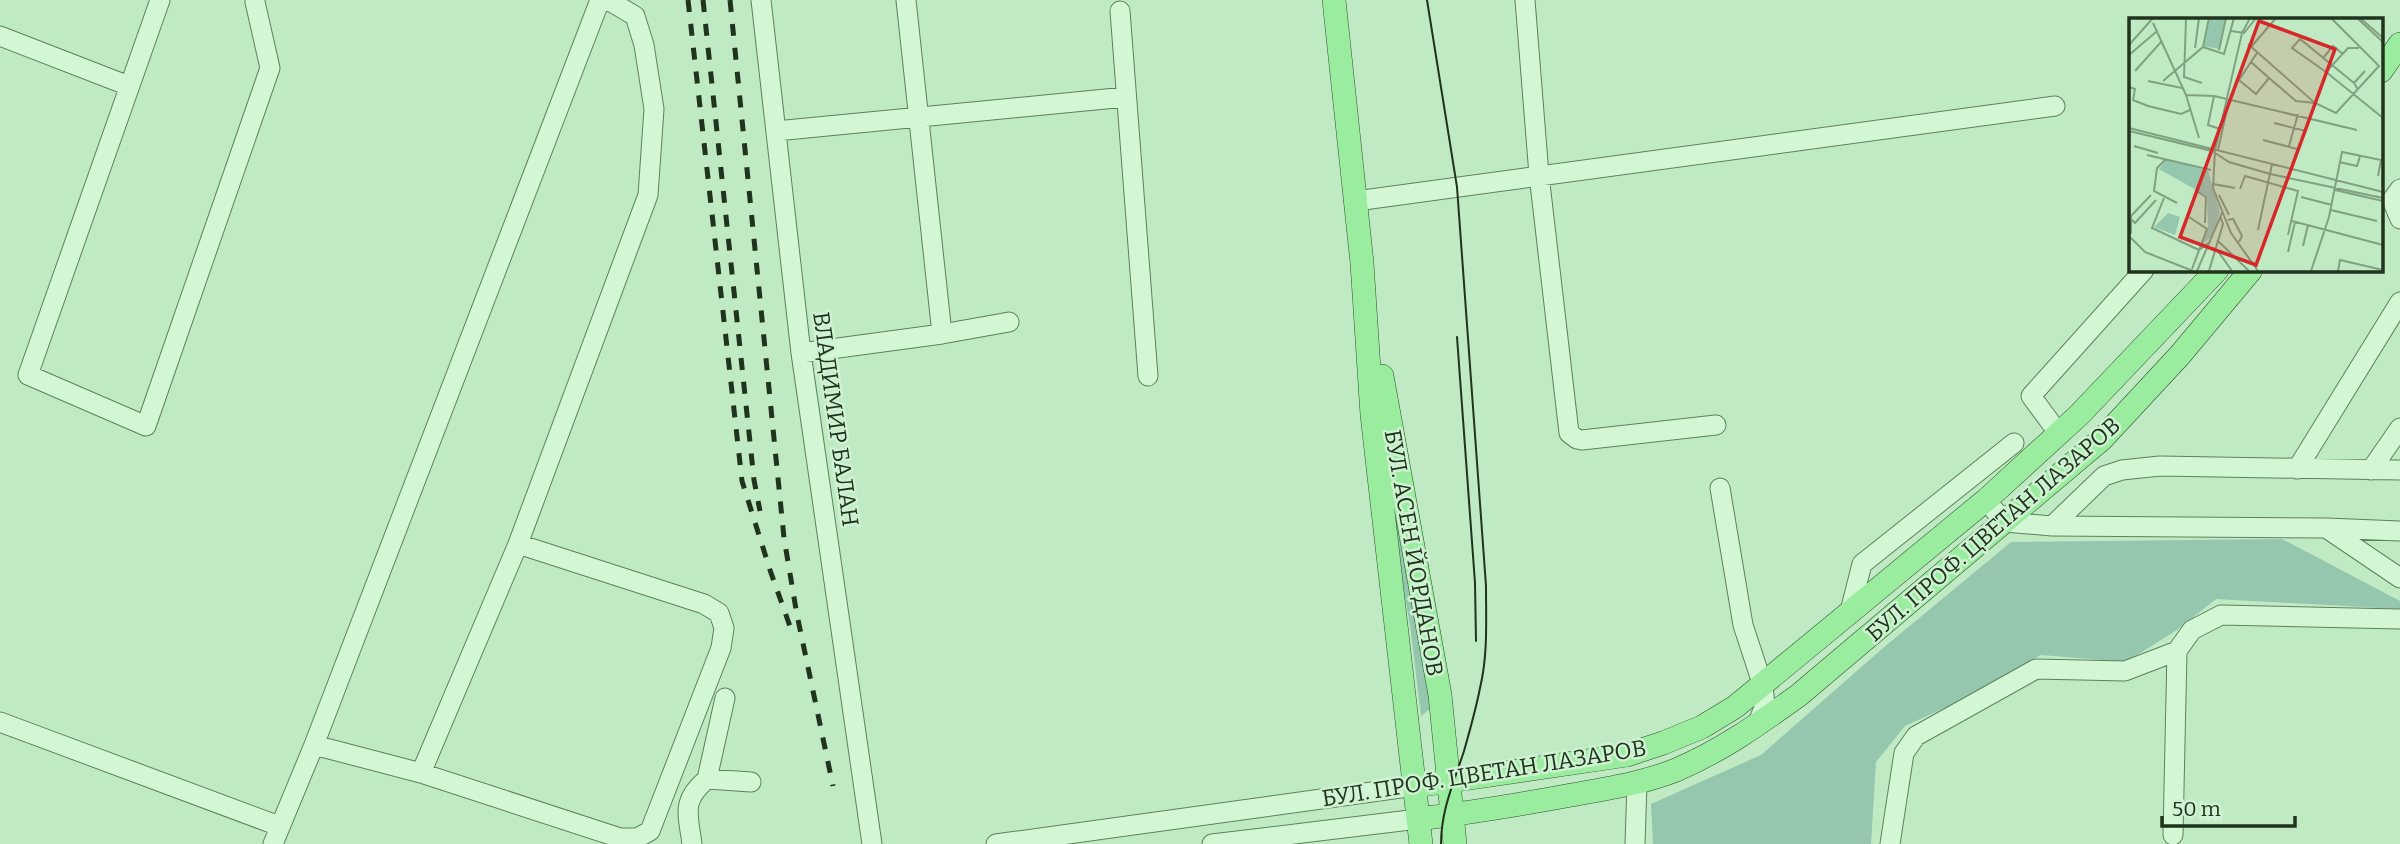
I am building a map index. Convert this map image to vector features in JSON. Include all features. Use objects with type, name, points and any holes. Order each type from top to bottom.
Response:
[{"type":"main road","name":"БУЛ. АСЕН ЙОРДАНОВ","points":[[1334,0],[1362,262],[1371,415],[1420,844]]},
{"type":"main road","points":[[2382,70],[2400,44]]},
{"type":"main road","name":"БУЛ. АСЕН ЙОРДАНОВ","points":[[1362,262],[1436,667],[1455,844]]},
{"type":"main road","name":"БУЛ. ПРОФ. ЦВЕТАН ЛАЗАРОВ","points":[[1415,786],[1639,751],[1702,727],[1735,707],[1986,500],[2059,434],[2216,271]]},
{"type":"main road","name":"БУЛ. ПРОФ. ЦВЕТАН ЛАЗАРОВ","points":[[1418,819],[1637,783],[1715,752],[1757,725],[1799,695],[2102,439],[2180,355],[2250,271]]},
{"type":"street","points":[[160,0],[28,375],[146,426],[270,68],[254,1]]},
{"type":"street","points":[[0,722],[276,835],[314,746],[600,0]]},
{"type":"street","points":[[421,773],[518,544],[648,195],[654,109],[644,45],[635,16],[608,0]]},
{"type":"street","name":"ВЛАДИМИР БАЛАН","points":[[761,0],[801,353],[872,844]]},
{"type":"street","points":[[906,0],[942,334]]},
{"type":"street","points":[[1525,0],[1539,175],[1569,433],[1582,440],[1716,425]]},
{"type":"street","points":[[1120,11],[1148,376]]},
{"type":"street","points":[[0,36],[130,86]]},
{"type":"street","points":[[776,131],[1126,97]]},
{"type":"street","points":[[1356,201],[2055,106]]},
{"type":"street","points":[[2400,189],[2392,200],[2400,219]]},
{"type":"street","points":[[2059,434],[2031,396],[2143,271]]},
{"type":"street","points":[[2297,468],[2400,302]]},
{"type":"street","points":[[801,353],[1009,322]]},
{"type":"street","points":[[2371,470],[2400,428]]},
{"type":"street","points":[[1849,615],[1862,564],[2014,443]]},
{"type":"street","points":[[2052,526],[2104,475],[2122,470],[2160,466],[2400,470]]},
{"type":"street","points":[[1720,488],[1743,625],[1763,686],[1765,705],[1757,725]]},
{"type":"street","points":[[1986,500],[2004,522],[2052,526],[2326,527],[2400,531]]},
{"type":"street","points":[[2326,527],[2400,578]]},
{"type":"street","points":[[314,746],[421,773],[620,838],[636,838],[650,831],[721,648],[724,628],[719,613],[704,604],[518,544]]},
{"type":"street","points":[[1890,844],[1904,753],[1916,736],[2036,669],[2125,671],[2177,651],[2192,631],[2221,615],[2400,619]]},
{"type":"street","points":[[2173,835],[2177,651]]},
{"type":"street","points":[[692,844],[687,808],[694,790],[707,779],[725,698]]},
{"type":"street","points":[[707,779],[751,782]]},
{"type":"street","points":[[1636,844],[1637,783]]},
{"type":"street","name":"БУЛ. ПРОФ. ЦВЕТАН ЛАЗАРОВ","points":[[996,844],[1415,786]]},
{"type":"street","name":"БУЛ. ПРОФ. ЦВЕТАН ЛАЗАРОВ","points":[[1212,844],[1418,819]]},
{"type":"green space","points":[[1392,468],[1431,708],[1421,716],[1410,625],[1394,536]]},
{"type":"green space","points":[[2282,539],[2400,601],[2400,609],[2216,599],[2177,630],[2126,662],[2041,655],[1949,706],[1905,726],[1876,762],[1871,844],[1653,844],[1651,804],[1761,755],[1883,648],[2011,542]]},
{"type":"tram line","points":[[1427,0],[1457,187],[1486,586],[1483,676],[1446,808],[1441,844]]},
{"type":"tram line","points":[[1457,337],[1475,583],[1476,641]]},
{"type":"railway","points":[[688,0],[742,481],[792,632]]},
{"type":"railway","points":[[703,0],[754,480],[760,511]]},
{"type":"railway","points":[[730,0],[784,538],[797,615],[833,786]]}]
